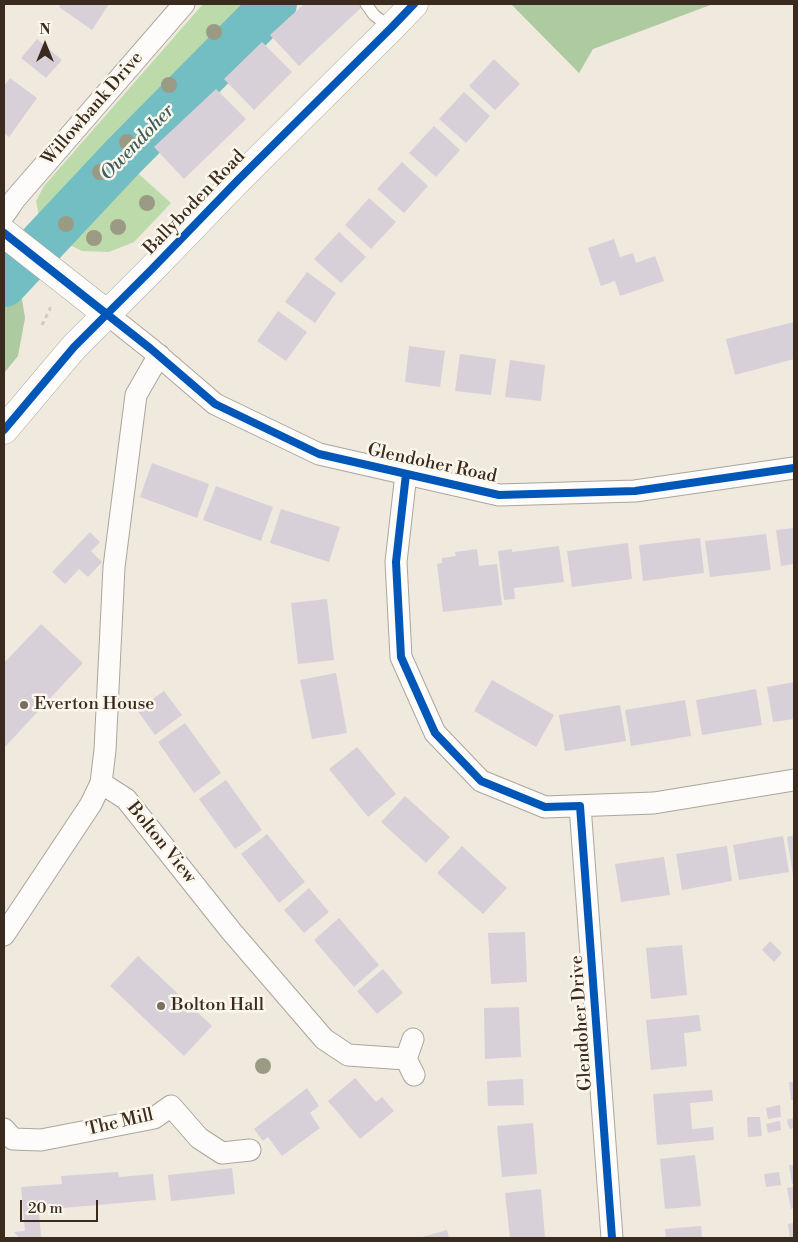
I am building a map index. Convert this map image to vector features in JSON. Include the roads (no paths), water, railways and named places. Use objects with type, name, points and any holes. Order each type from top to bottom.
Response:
[{"type":"main road","name":"Ballyboden Road","points":[[4,430],[74,347],[414,4]]},
{"type":"main road","points":[[4,233],[107,314]]},
{"type":"street","name":"Willowbank Drive","points":[[4,215],[184,4]]},
{"type":"street","name":"Glendoher Road","points":[[107,314],[159,355],[215,404],[319,454],[499,495],[635,491],[794,468]]},
{"type":"street","points":[[4,935],[91,804],[101,783],[105,750],[114,566],[136,395],[159,355]]},
{"type":"street","points":[[406,474],[396,562],[401,657],[435,734],[481,780],[545,807],[654,803],[794,780]]},
{"type":"street","name":"Bolton View","points":[[101,783],[126,799],[231,931],[324,1039],[348,1054],[411,1058]]},
{"type":"street","name":"Glendoher Drive","points":[[580,806],[612,1238]]},
{"type":"street","name":"The Mill","points":[[4,1129],[13,1139],[41,1140],[154,1118],[171,1106],[199,1138],[222,1153],[250,1150]]},
{"type":"lane","points":[[366,4],[374,15],[391,28]]},
{"type":"waterway","name":"Owendoher","points":[[4,284],[122,158],[274,4]]},
{"type":"place","name":"Everton House","points":[[24,705]]},
{"type":"place","name":"Bolton Hall","points":[[161,1006]]}]
